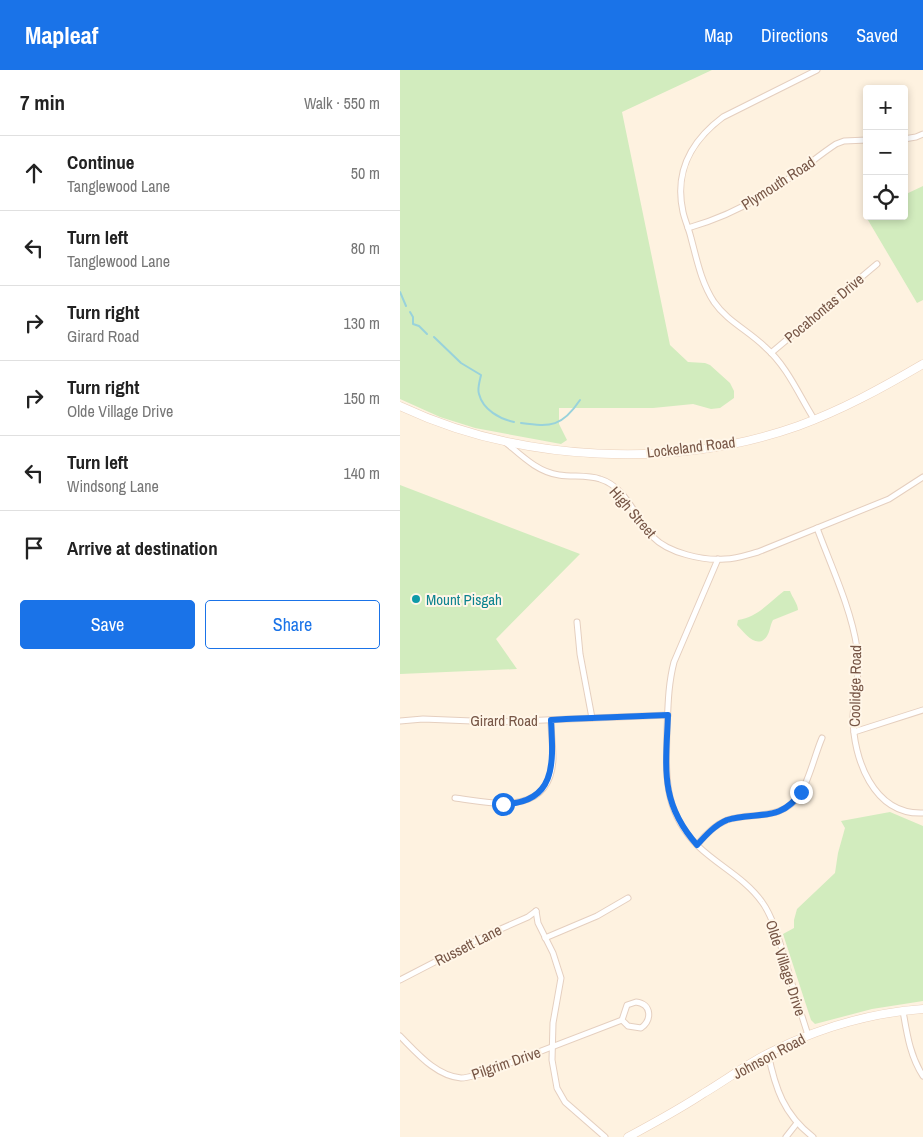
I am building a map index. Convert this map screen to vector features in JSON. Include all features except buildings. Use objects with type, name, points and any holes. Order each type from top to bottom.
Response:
[{"type":"main road","name":"Lockeland Road","points":[[503,440],[578,452],[642,453],[684,451],[729,445],[797,426],[814,419],[871,394],[923,364]]},
{"type":"main road","name":"High Street","points":[[400,406],[453,427],[503,440]]},
{"type":"main road","name":"Johnson Road","points":[[628,1137],[676,1111],[768,1053],[808,1035],[850,1020],[923,1009]]},
{"type":"street","points":[[814,419],[780,362],[734,323],[715,303],[702,279],[683,211],[681,179],[689,154],[702,134],[723,117],[817,70]]},
{"type":"street","points":[[908,138],[923,134]]},
{"type":"street","name":"Plymouth Road","points":[[688,228],[707,223],[742,207],[780,185],[836,144],[863,140]]},
{"type":"street","name":"Pocahontas Drive","points":[[771,353],[877,264]]},
{"type":"street","name":"High Street","points":[[503,440],[530,463],[545,472],[600,479],[615,487],[654,538],[668,548],[684,554],[718,559],[741,557],[890,499],[923,477]]},
{"type":"street","name":"Coolidge Road","points":[[817,528],[848,612],[858,650],[853,714],[854,732],[859,756],[876,792],[885,802],[905,812],[923,813]]},
{"type":"street","name":"Olde Village Drive","points":[[718,559],[674,662],[668,692],[667,789],[680,822],[697,845],[751,888],[763,903],[780,943],[808,1035]]},
{"type":"street","points":[[577,622],[580,654],[592,718]]},
{"type":"street","points":[[854,732],[923,710]]},
{"type":"street","name":"Girard Road","points":[[400,721],[423,719],[497,722],[668,715]]},
{"type":"street","points":[[455,798],[512,804],[528,800],[537,793],[547,779],[552,766],[551,720]]},
{"type":"street","points":[[697,845],[711,830],[728,820],[773,814],[790,806],[804,787],[822,738]]},
{"type":"street","points":[[605,1137],[565,1102],[554,1079],[552,1060],[553,1023],[560,978],[553,953],[545,938],[598,916],[628,898]]},
{"type":"street","name":"Russett Lane","points":[[400,980],[487,935],[528,917],[536,911],[538,923],[545,938]]},
{"type":"street","points":[[636,1002],[642,1003],[648,1008],[649,1018],[641,1028],[628,1026],[622,1020],[627,1005],[636,1002]]},
{"type":"street","points":[[903,1011],[909,1046],[923,1076]]},
{"type":"street","name":"Pilgrim Drive","points":[[400,1036],[439,1071],[461,1078],[484,1073],[622,1020]]},
{"type":"street","points":[[768,1053],[777,1089],[796,1123],[814,1137]]},
{"type":"street","points":[[786,1137],[796,1123]]},
{"type":"green space","points":[[400,70],[712,70],[622,112],[670,345],[688,362],[710,365],[730,383],[734,391],[734,398],[720,408],[711,409],[693,404],[653,408],[559,408],[559,424],[567,440],[561,444],[475,428],[440,417],[400,399]]},
{"type":"green space","points":[[923,186],[923,300],[917,303],[868,220],[908,220],[908,193]]},
{"type":"green space","name":"Mount Pisgah","points":[[400,485],[580,554],[496,639],[517,669],[400,674]]},
{"type":"green space","points":[[784,591],[790,591],[798,610],[773,620],[768,634],[763,640],[755,641],[747,636],[737,625],[738,620],[757,613]]},
{"type":"green space","points":[[890,812],[923,826],[923,1001],[872,1009],[815,1024],[811,1020],[783,934],[794,928],[797,909],[835,873],[845,828],[841,821]]},
{"type":"waterway","points":[[400,292],[406,306]]},
{"type":"waterway","points":[[410,312],[413,317],[413,324],[419,326],[427,334]]},
{"type":"waterway","points":[[434,337],[461,363],[481,375],[478,392],[484,405],[503,419],[514,422]]},
{"type":"waterway","points":[[521,423],[540,425],[555,423],[567,416],[580,400]]},
{"type":"place","name":"Mount Pisgah","points":[[416,599]]},
{"type":"route","points":[[503,804],[520,803],[528,800],[544,786],[552,766],[551,720],[566,719],[668,715],[667,789],[680,822],[697,845],[711,830],[722,823],[728,820],[778,812],[790,806],[801,792]]}]
